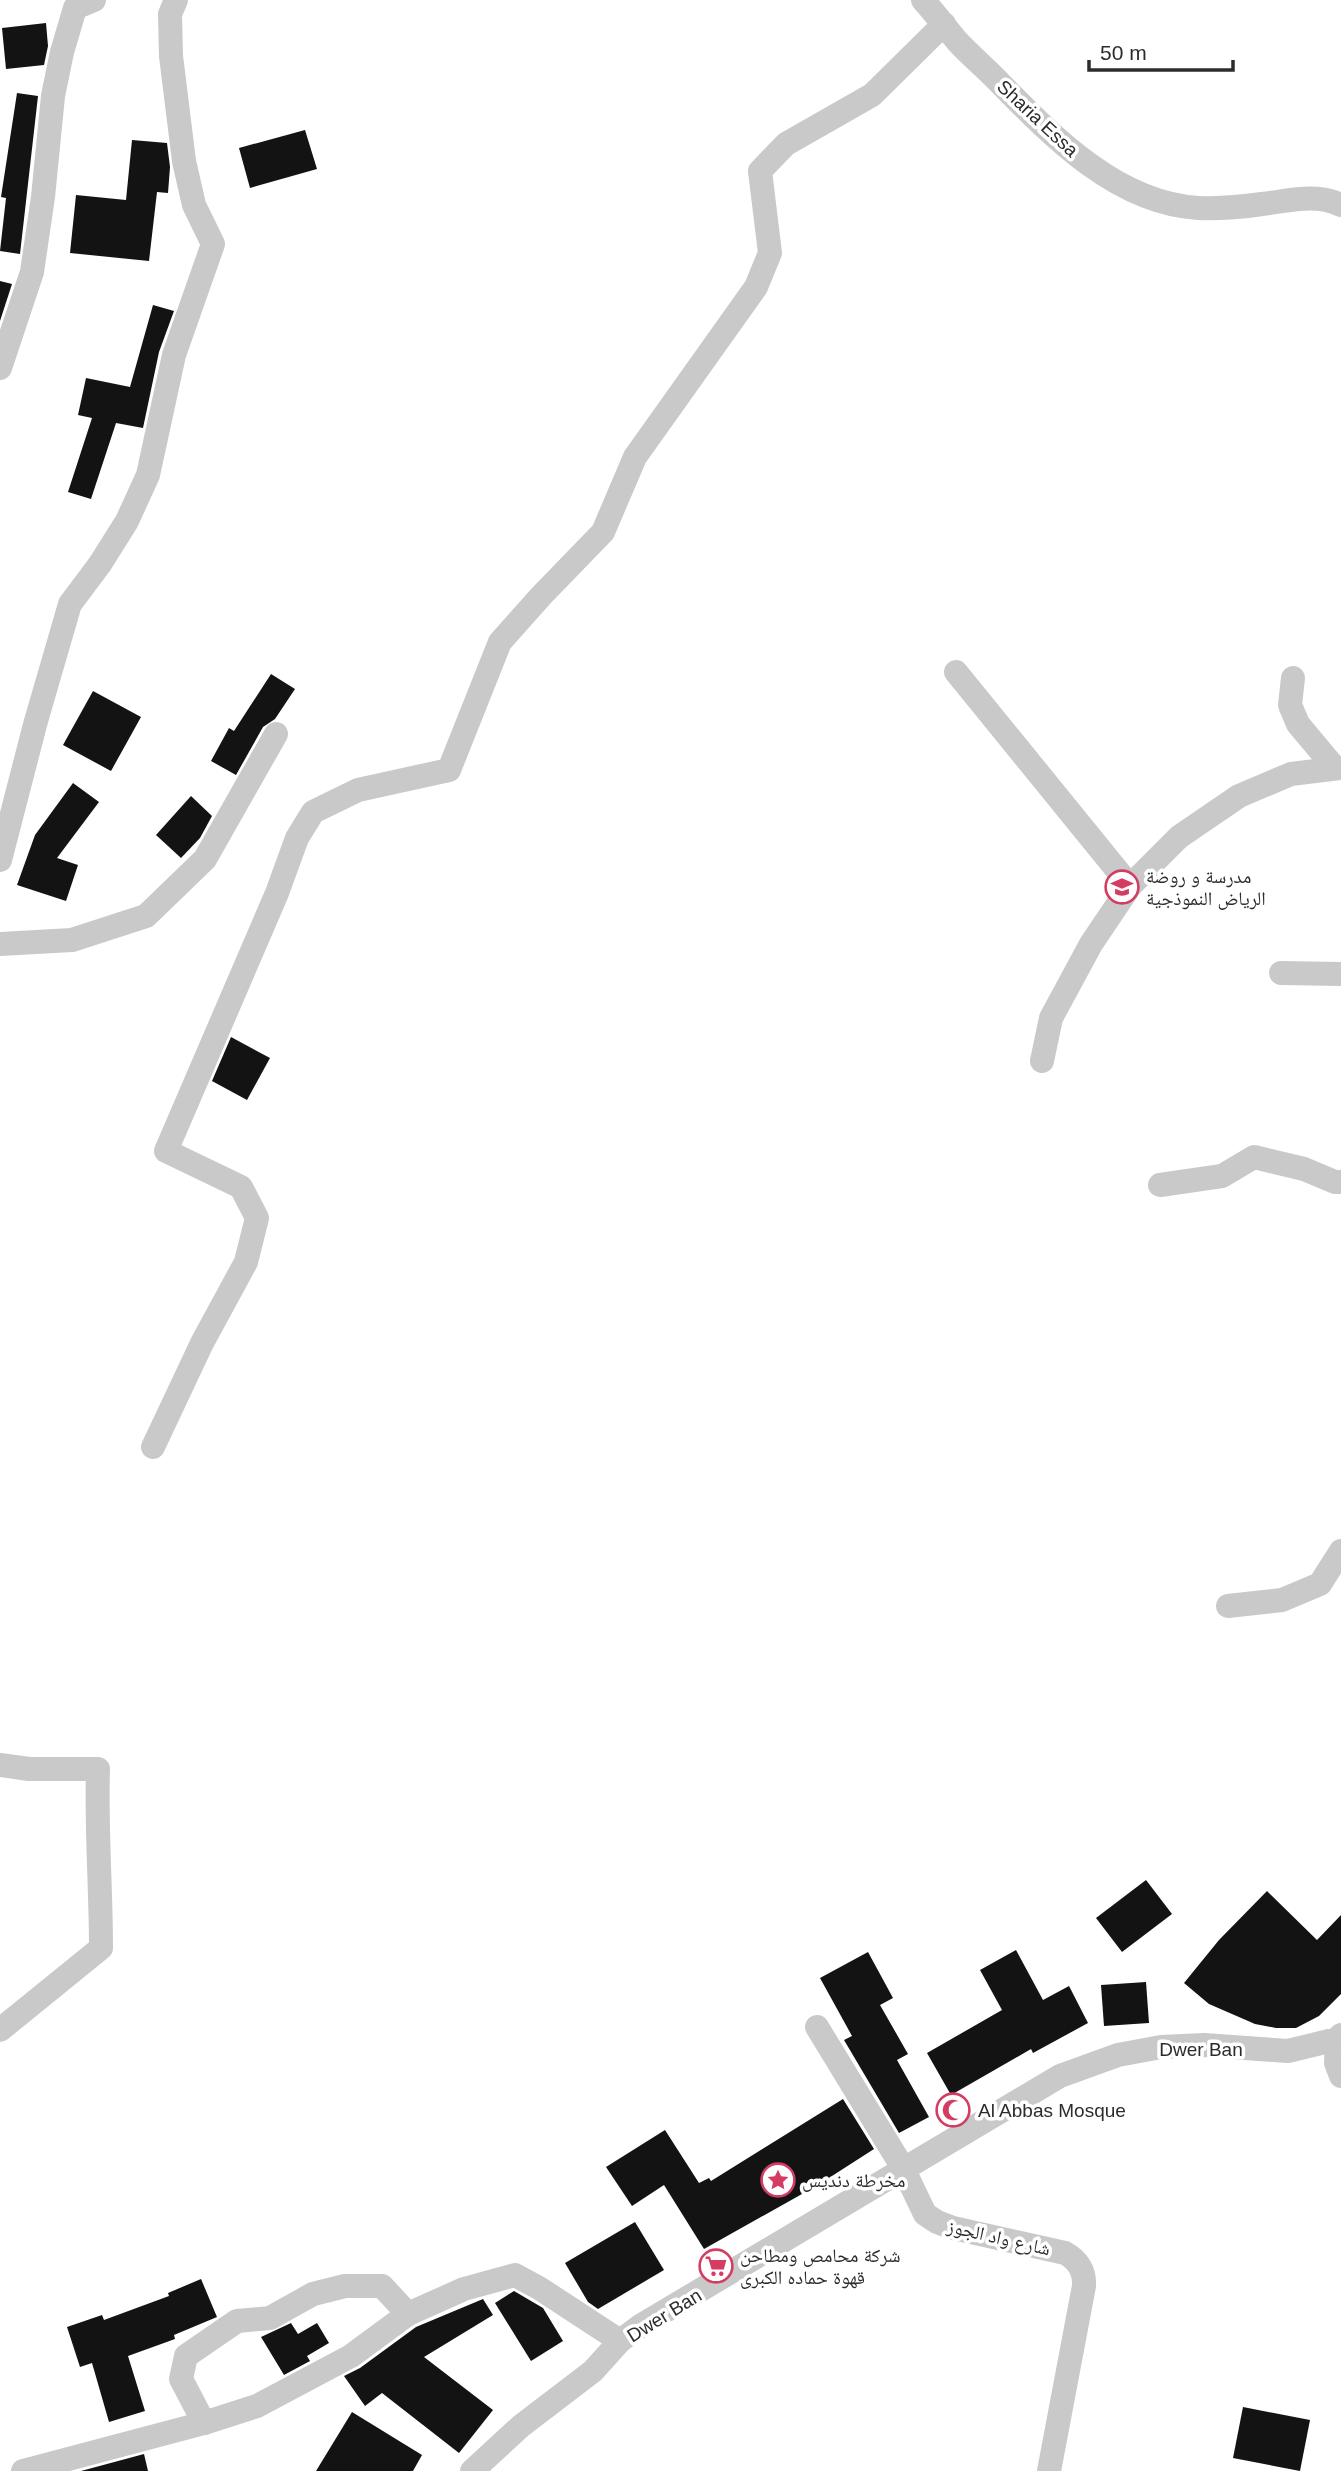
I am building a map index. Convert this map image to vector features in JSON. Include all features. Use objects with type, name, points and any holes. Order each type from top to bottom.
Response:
[{"type":"street","points":[[0,368],[32,272],[53,96],[62,52],[75,8],[94,0]]},
{"type":"street","points":[[0,860],[70,604],[127,521],[148,475],[174,355],[213,244],[194,205],[184,161],[171,56],[170,14],[176,0]]},
{"type":"street","name":"Sharia Essa","points":[[923,0],[966,51],[1048,133],[1124,186],[1180,206],[1235,207],[1307,198],[1328,200],[1341,205]]},
{"type":"street","points":[[153,1447],[202,1343],[246,1262],[257,1218],[241,1187],[166,1151],[277,892],[297,838],[313,812],[358,790],[449,770],[500,642],[603,532],[635,457],[756,287],[770,253],[760,171],[786,144],[872,95],[944,24]]},
{"type":"street","points":[[956,672],[1130,886]]},
{"type":"street","points":[[1293,678],[1290,705],[1298,724],[1337,768]]},
{"type":"street","points":[[0,944],[72,940],[146,916],[205,859],[276,734]]},
{"type":"street","points":[[1042,1061],[1051,1018],[1091,944],[1130,886],[1179,837],[1238,796],[1291,775],[1337,768]]},
{"type":"street","points":[[1281,973],[1341,974]]},
{"type":"street","points":[[1160,1185],[1223,1176],[1254,1157],[1304,1169],[1341,1182]]},
{"type":"street","points":[[1228,1606],[1282,1600],[1320,1584],[1341,1551]]},
{"type":"street","points":[[0,1765],[29,1769],[98,1769],[96,1833],[101,1889],[101,1948],[0,2030]]},
{"type":"street","name":"شارع واد الجوز","points":[[817,2027],[903,2168],[925,2214],[937,2222],[1065,2253],[1074,2258],[1080,2266],[1084,2286],[1049,2471]]},
{"type":"street","points":[[1339,2037],[1336,2063],[1341,2076]]},
{"type":"street","name":"Dwer Ban","points":[[472,2471],[531,2418],[593,2371],[620,2341],[640,2326],[727,2277],[903,2168],[1060,2076],[1118,2055],[1161,2047],[1193,2045],[1288,2051],[1339,2037]]},
{"type":"street","points":[[23,2471],[204,2423],[257,2406],[340,2362],[408,2314],[464,2289],[515,2275],[620,2341]]},
{"type":"street","points":[[204,2423],[181,2379],[186,2356],[237,2321],[270,2318],[313,2294],[345,2286],[382,2286],[408,2314]]},
{"type":"building","points":[[46,23],[48,46],[44,65],[6,69],[2,28]]},
{"type":"building","points":[[17,93],[38,96],[20,254],[0,251],[6,198],[1,197]]},
{"type":"building","points":[[305,130],[317,169],[250,188],[239,148]]},
{"type":"building","points":[[132,140],[167,143],[170,167],[168,193],[157,192],[149,261],[70,253],[76,195],[126,200]]},
{"type":"building","points":[[0,281],[12,284],[0,321]]},
{"type":"building","points":[[153,305],[174,311],[159,352],[143,428],[116,423],[91,499],[68,492],[92,418],[78,415],[86,378],[130,387]]},
{"type":"building","points":[[271,674],[295,689],[275,719],[263,727],[236,775],[211,761],[229,728],[234,731]]},
{"type":"building","points":[[93,691],[141,717],[111,771],[63,745]]},
{"type":"building","points":[[73,783],[99,802],[57,858],[78,865],[66,901],[17,885],[35,835]]},
{"type":"building","points":[[191,796],[212,816],[200,838],[181,858],[156,835]]},
{"type":"building","points":[[231,1037],[270,1058],[247,1100],[212,1081]]},
{"type":"building","points":[[1146,1880],[1172,1914],[1122,1952],[1096,1918]]},
{"type":"building","points":[[1267,1891],[1317,1940],[1341,1915],[1341,1994],[1319,2016],[1296,2028],[1255,2024],[1209,2004],[1184,1983],[1219,1940]]},
{"type":"building","points":[[1016,1950],[1043,2000],[1069,1986],[1088,2023],[1033,2053],[1031,2049],[951,2095],[927,2053],[1002,2010],[980,1970]]},
{"type":"building","points":[[868,1952],[893,1998],[880,2005],[908,2054],[897,2060],[929,2117],[899,2133],[844,2040],[852,2036],[820,1978]]},
{"type":"building","points":[[1146,1982],[1149,2023],[1104,2026],[1101,1985]]},
{"type":"building","points":[[843,2099],[874,2149],[818,2185],[704,2249],[664,2185],[632,2206],[606,2167],[665,2130],[699,2183],[709,2178],[711,2181]]},
{"type":"building","points":[[635,2222],[664,2270],[598,2309],[588,2302],[565,2263]]},
{"type":"building","points":[[201,2279],[217,2317],[174,2335],[175,2339],[128,2356],[145,2411],[109,2422],[92,2363],[80,2367],[67,2327],[102,2315],[104,2320],[169,2296],[168,2293]]},
{"type":"building","points":[[514,2291],[543,2308],[563,2341],[531,2361],[495,2303]]},
{"type":"building","points":[[483,2299],[493,2315],[424,2357],[493,2410],[459,2453],[382,2393],[365,2406],[344,2376],[360,2368],[416,2327]]},
{"type":"building","points":[[291,2323],[298,2334],[317,2323],[329,2343],[307,2356],[310,2361],[284,2375],[261,2337]]},
{"type":"building","points":[[1243,2407],[1310,2420],[1300,2471],[1233,2458]]},
{"type":"building","points":[[352,2412],[422,2455],[413,2471],[316,2471]]},
{"type":"building","points":[[144,2454],[148,2471],[81,2471]]},
{"type":"place","name":"مدرسة و روضة الرياض النموذجية","points":[[1122,887]]},
{"type":"place","name":"Al Abbas Mosque","points":[[953,2110]]},
{"type":"place","name":"مخرطة دنديس","points":[[778,2180]]},
{"type":"place","name":"شركة محامص ومطاحن قهوة حماده الكبرى","points":[[716,2266]]}]
